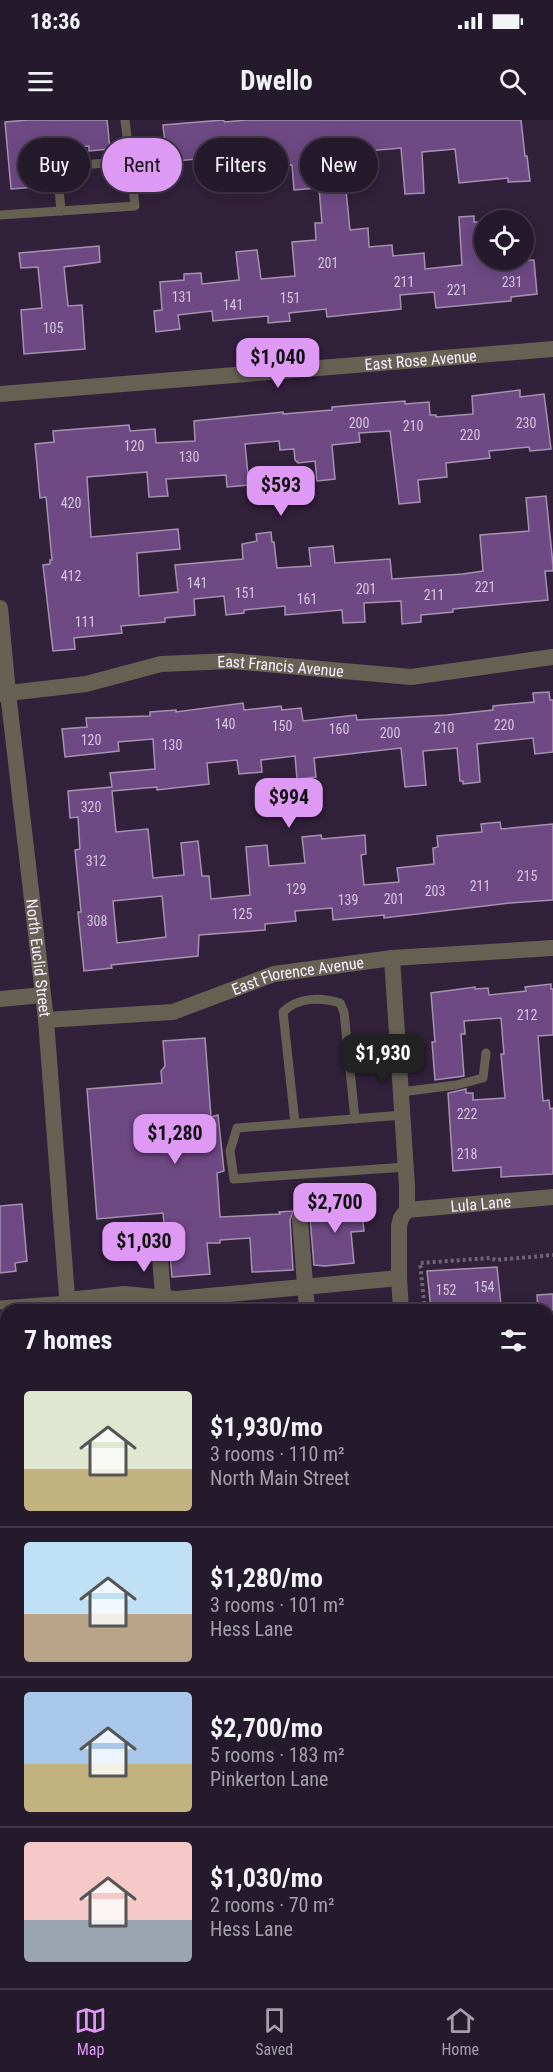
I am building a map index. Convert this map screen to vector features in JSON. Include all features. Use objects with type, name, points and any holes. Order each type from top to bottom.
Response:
[{"type":"street","name":"East Rose Avenue","points":[[0,394],[553,349]]},
{"type":"street","name":"North Euclid Street","points":[[0,608],[4,693],[46,1020],[68,1304]]},
{"type":"street","name":"East Francis Avenue","points":[[4,693],[86,684],[161,664],[231,661],[411,677],[553,657]]},
{"type":"street","name":"East Florence Avenue","points":[[46,1020],[173,1012],[274,974],[392,958],[553,948]]},
{"type":"street","points":[[392,958],[406,1167],[407,1210],[399,1226],[401,1304]]},
{"type":"street","points":[[0,999],[43,995]]},
{"type":"street","name":"Lula Lane","points":[[407,1210],[553,1197]]},
{"type":"street","points":[[300,1220],[306,1304]]},
{"type":"street","points":[[158,1233],[164,1304]]},
{"type":"street","points":[[164,1304],[176,1299],[399,1278]]},
{"type":"street","points":[[73,1304],[124,1294],[148,1295],[164,1304]]},
{"type":"lane","points":[[126,120],[128,138]]},
{"type":"lane","points":[[61,211],[57,167],[102,163]]},
{"type":"lane","points":[[0,215],[135,206],[133,192]]},
{"type":"lane","points":[[295,1123],[283,1012],[289,1006],[319,999],[340,1003],[344,1012],[355,1119]]},
{"type":"lane","points":[[401,1092],[483,1078],[486,1053]]},
{"type":"lane","points":[[402,1115],[237,1128],[230,1151],[234,1179],[406,1167]]},
{"type":"path","points":[[424,1304],[420,1263],[553,1255]]},
{"type":"building","points":[[107,120],[109,138],[102,138],[102,150],[90,151],[90,138],[18,138],[18,188],[11,189],[5,122]]},
{"type":"building","points":[[223,120],[225,122],[246,120],[521,120],[530,181],[508,182],[508,178],[459,183],[455,149],[422,152],[424,193],[405,194],[401,148],[378,150],[378,138],[300,138],[300,190],[294,190],[292,165],[288,165],[288,138],[194,138],[194,159],[182,160],[182,138],[164,138],[163,125]]},
{"type":"building","points":[[319,192],[346,192],[350,230],[368,228],[369,247],[392,245],[393,256],[424,253],[425,269],[462,265],[459,217],[474,216],[474,270],[534,270],[534,260],[537,294],[511,297],[511,301],[436,308],[434,292],[400,295],[401,309],[327,317],[326,309],[289,313],[290,321],[268,323],[268,316],[213,321],[212,311],[178,315],[180,329],[156,332],[154,311],[162,310],[160,282],[184,280],[184,274],[201,273],[202,284],[239,280],[236,252],[257,250],[261,279],[295,276],[292,242],[316,240],[315,223],[322,223]]},
{"type":"building","points":[[99,246],[100,262],[64,267],[68,306],[82,305],[85,349],[24,354],[21,310],[42,308],[38,267],[21,268],[19,253]]},
{"type":"building","points":[[520,390],[520,397],[544,394],[551,449],[530,451],[529,447],[489,451],[490,458],[446,463],[447,477],[418,480],[420,502],[399,504],[390,431],[359,433],[360,442],[332,445],[335,479],[317,481],[315,461],[298,463],[295,460],[294,449],[280,450],[279,441],[245,444],[249,485],[227,487],[226,475],[166,479],[168,496],[149,497],[147,472],[87,477],[91,537],[178,529],[180,549],[137,553],[139,596],[178,592],[175,565],[243,559],[242,544],[257,541],[256,534],[271,532],[277,568],[311,566],[309,548],[333,546],[335,563],[390,559],[392,579],[463,574],[483,571],[480,535],[529,531],[526,498],[546,496],[553,565],[553,571],[545,571],[548,600],[453,609],[453,612],[421,615],[421,622],[402,624],[401,601],[364,603],[365,622],[343,623],[342,610],[285,615],[285,606],[244,610],[244,613],[226,615],[224,596],[194,599],[195,615],[165,618],[165,622],[121,626],[122,633],[74,638],[75,649],[53,651],[43,565],[50,564],[52,560],[46,497],[40,498],[35,444],[54,442],[53,431],[129,425],[130,431],[155,429],[156,443],[195,441],[194,421],[283,412],[283,414],[332,410],[332,407],[405,401],[405,404],[429,402],[430,415],[436,415],[436,417],[473,414],[472,396]]},
{"type":"building","points":[[549,692],[550,700],[553,700],[553,752],[535,754],[533,738],[477,744],[480,782],[463,784],[463,781],[460,781],[457,748],[423,751],[426,785],[405,787],[401,748],[314,758],[316,777],[297,779],[295,756],[261,760],[262,772],[239,774],[237,760],[207,763],[209,784],[157,790],[157,787],[112,791],[116,832],[148,829],[153,878],[184,875],[181,843],[198,841],[202,876],[209,876],[211,899],[250,895],[246,847],[267,845],[269,866],[305,863],[302,837],[321,835],[322,839],[365,835],[366,854],[361,855],[364,885],[399,882],[397,868],[434,864],[433,848],[438,847],[437,836],[482,832],[481,824],[500,822],[501,829],[553,824],[553,900],[384,918],[384,915],[333,920],[332,908],[295,911],[296,921],[265,924],[265,930],[199,935],[198,956],[111,965],[112,968],[84,971],[75,850],[80,849],[78,817],[70,818],[68,791],[112,787],[110,773],[155,769],[153,739],[118,742],[119,751],[65,757],[62,729],[87,727],[86,718],[150,716],[150,712],[176,710],[176,712],[243,703],[244,710],[281,706],[282,710],[301,708],[303,721],[356,715],[357,720],[447,715],[493,710],[493,706],[534,702],[533,693]],"holes":[[[162,896],[166,937],[117,943],[113,901]]]},
{"type":"building","points":[[551,984],[551,989],[553,989],[553,1035],[538,1036],[543,1101],[549,1100],[550,1109],[553,1108],[553,1174],[501,1177],[501,1167],[453,1171],[448,1093],[466,1089],[466,1093],[473,1093],[473,1100],[505,1098],[501,1018],[464,1021],[465,1034],[461,1034],[464,1076],[435,1080],[431,993],[475,987],[475,989],[488,988],[489,995],[526,991],[525,987]]},
{"type":"building","points":[[205,1038],[211,1117],[218,1115],[224,1171],[217,1173],[220,1217],[280,1214],[279,1212],[293,1211],[290,1220],[293,1270],[252,1272],[250,1238],[207,1243],[210,1274],[172,1277],[168,1232],[164,1225],[163,1213],[97,1219],[87,1089],[162,1083],[161,1071],[165,1066],[163,1041]]},
{"type":"building","points":[[22,1204],[27,1261],[15,1263],[16,1271],[0,1273],[0,1206]]},
{"type":"building","points":[[361,1204],[364,1231],[351,1232],[354,1263],[314,1265],[310,1218],[306,1210]]},
{"type":"building","points":[[497,1267],[501,1304],[430,1304],[427,1271]]},
{"type":"building","points":[[553,1294],[553,1304],[538,1304],[537,1295]]}]
